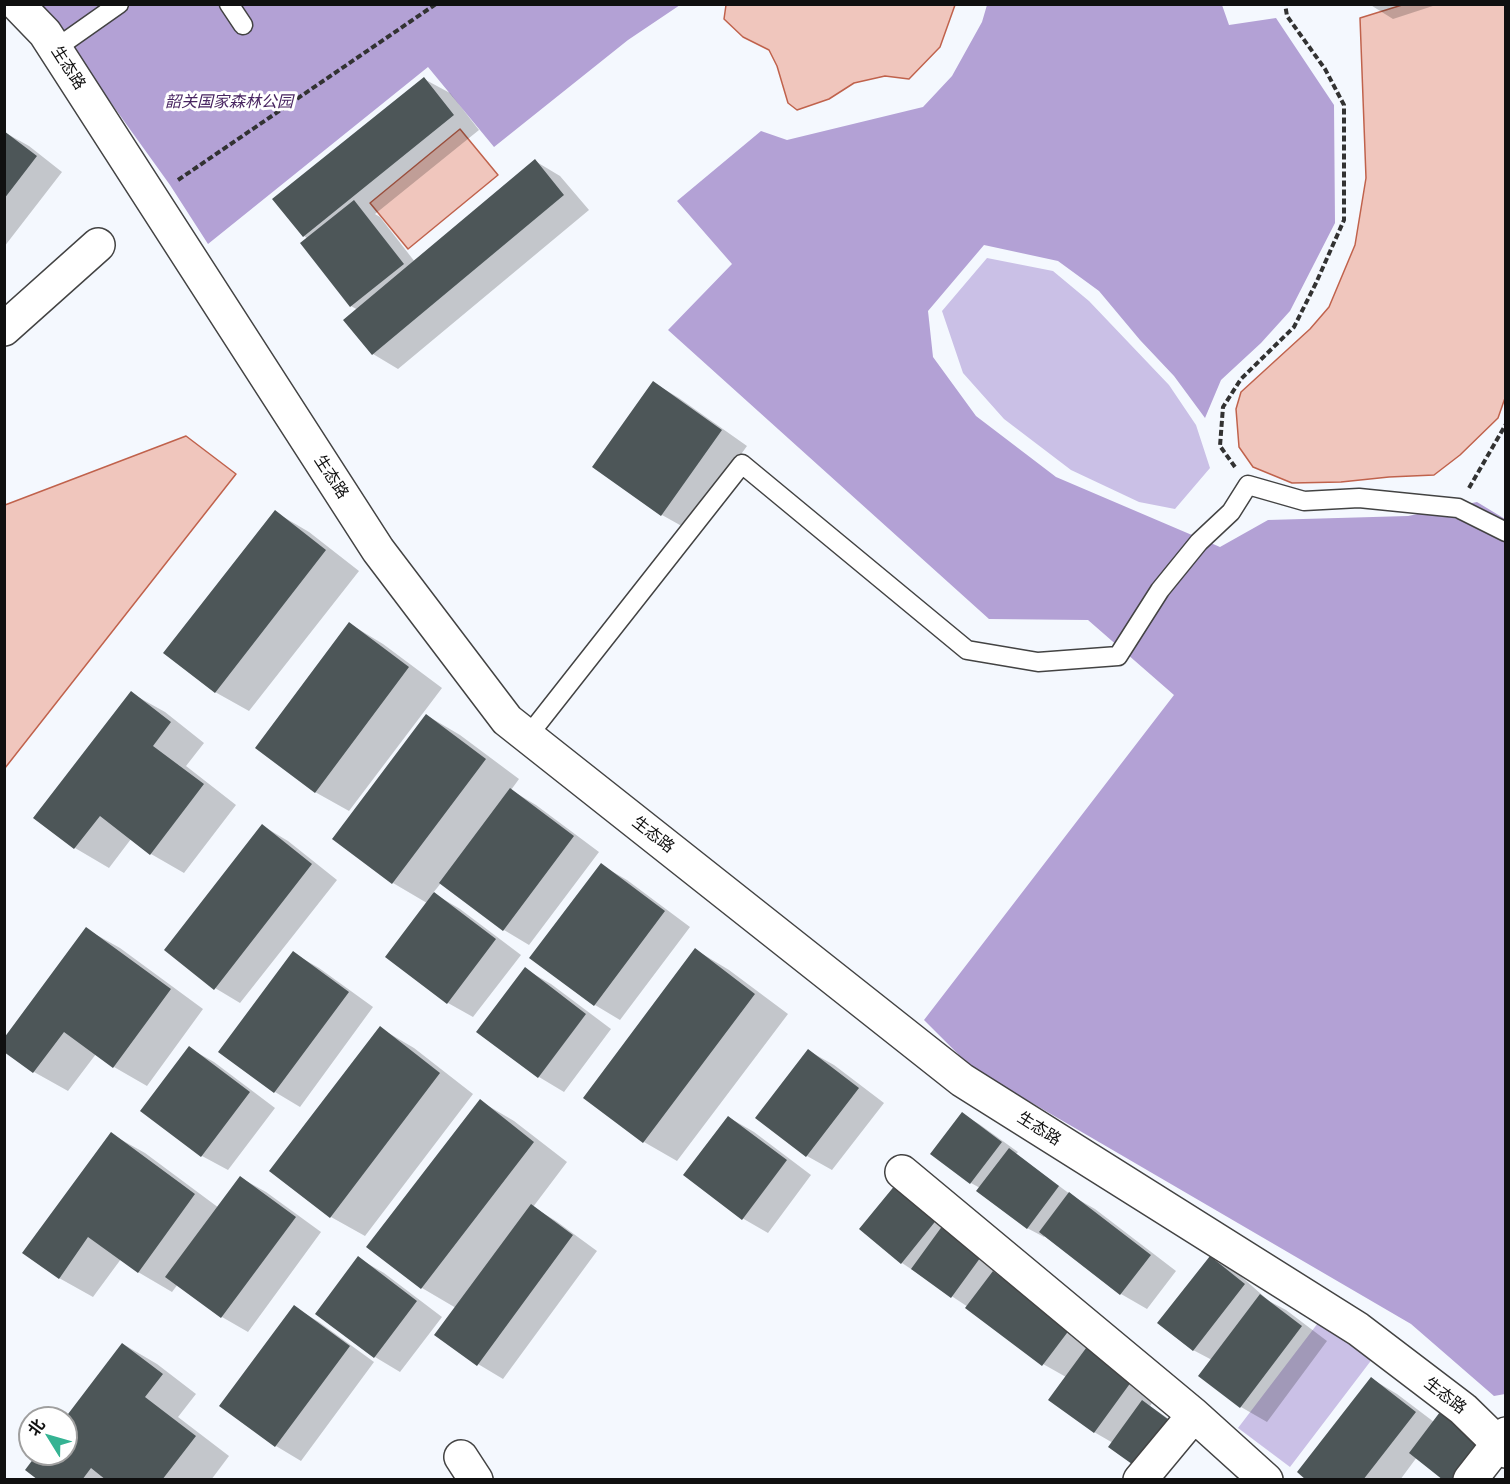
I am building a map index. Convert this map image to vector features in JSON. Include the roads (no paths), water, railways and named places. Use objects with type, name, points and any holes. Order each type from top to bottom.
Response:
[{"type":"street","name":"生态路","points":[[17,4],[45,33],[378,550],[507,720],[962,1080],[1358,1329],[1463,1409],[1503,1443]]},
{"type":"street","points":[[4,329],[98,246]]},
{"type":"street","points":[[902,1172],[1194,1415],[1266,1479]]},
{"type":"street","points":[[1140,1479],[1194,1415]]},
{"type":"street","points":[[1470,1479],[1503,1443]]},
{"type":"lane","points":[[55,49],[118,4]]},
{"type":"lane","points":[[229,4],[243,25]]},
{"type":"lane","points":[[528,736],[742,464],[967,650],[1038,662],[1118,656],[1160,590],[1200,542],[1231,512],[1248,485],[1304,501],[1359,498],[1458,508],[1506,532]]},
{"type":"park label","name":"韶关国家森林公园","points":[[229,102]]}]
